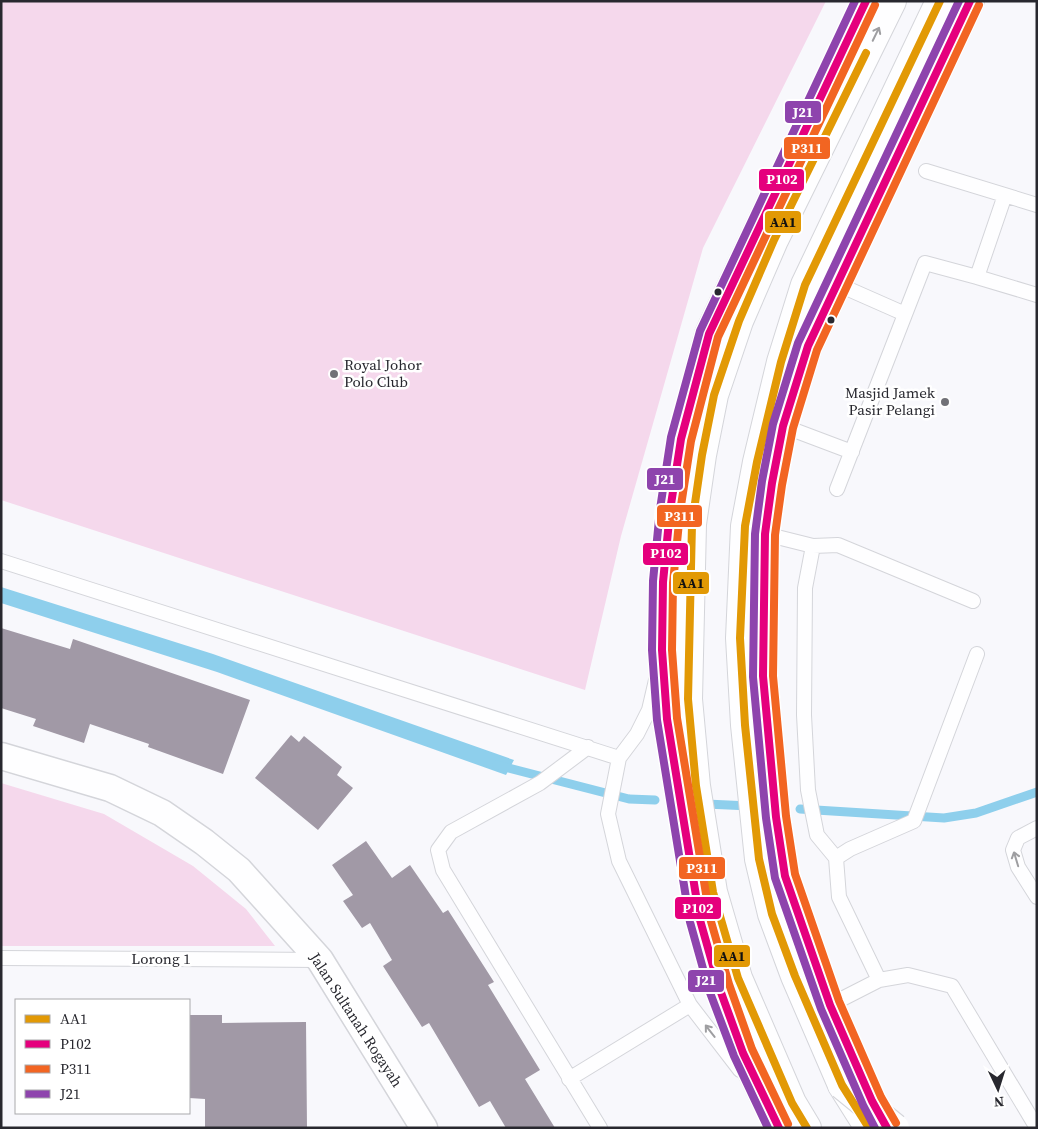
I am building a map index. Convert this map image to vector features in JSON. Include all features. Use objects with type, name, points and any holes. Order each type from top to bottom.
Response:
[{"type":"main road","points":[[779,1128],[744,1053],[719,987],[700,920],[667,719],[662,650],[663,582],[670,511],[681,439],[709,334],[866,1]]},
{"type":"main road","points":[[807,1128],[792,1102],[738,978],[713,892],[696,786],[688,699],[692,524],[702,455],[714,395],[739,321],[774,240],[892,1]]},
{"type":"main road","points":[[869,1128],[842,1085],[795,976],[772,914],[759,859],[745,725],[740,638],[745,526],[757,462],[781,362],[805,285],[940,1]]},
{"type":"main road","points":[[887,1128],[872,1101],[830,1004],[785,876],[776,817],[764,676],[765,534],[783,426],[808,346],[970,1]]},
{"type":"main road","points":[[842,1085],[895,1128]]},
{"type":"street","name":"Jalan Sultanah Rogayah","points":[[1,756],[110,788],[162,813],[204,842],[239,870],[320,960],[424,1128]]},
{"type":"lane","points":[[926,171],[1037,205]]},
{"type":"lane","points":[[977,277],[1005,195]]},
{"type":"lane","points":[[837,489],[925,263],[1037,295]]},
{"type":"lane","points":[[837,284],[906,314]]},
{"type":"lane","points":[[783,426],[852,452]]},
{"type":"lane","points":[[765,534],[813,546],[838,545],[973,601]]},
{"type":"lane","points":[[813,546],[805,588],[804,715],[808,790],[817,835],[836,858],[839,897],[879,980]]},
{"type":"lane","points":[[1,561],[619,758]]},
{"type":"lane","points":[[662,650],[649,710],[637,734],[619,758],[608,814],[619,861],[690,1005],[737,1065],[779,1128]]},
{"type":"lane","points":[[836,858],[850,849],[914,821],[977,654]]},
{"type":"lane","points":[[588,747],[540,783],[451,832],[438,850],[443,870],[600,1128]]},
{"type":"lane","points":[[1037,828],[1018,838],[1013,850],[1018,867],[1037,897]]},
{"type":"lane","name":"Lorong 1","points":[[1,958],[320,960]]},
{"type":"lane","points":[[830,1004],[879,980],[908,975],[952,986],[1036,1128]]},
{"type":"lane","points":[[569,1078],[690,1005]]},
{"type":"shaded area","name":"Royal Johor Polo Club","points":[[1,1],[826,1],[703,248],[621,536],[585,690],[1,500]]},
{"type":"shaded area","points":[[1,783],[104,814],[193,866],[246,909],[275,946],[1,946]]},
{"type":"water","points":[[1,587],[213,654],[514,760],[506,775],[217,672],[1,603]]},
{"type":"building","points":[[1,628],[70,649],[73,639],[250,700],[223,774],[148,747],[149,744],[90,724],[84,743],[33,726],[36,719],[1,708]]},
{"type":"building","points":[[291,735],[299,742],[304,736],[342,767],[337,775],[353,788],[318,830],[255,778]]},
{"type":"building","points":[[366,841],[392,878],[410,865],[443,913],[448,910],[494,982],[488,985],[540,1070],[525,1079],[555,1128],[506,1128],[490,1101],[479,1107],[429,1023],[422,1027],[383,966],[392,960],[370,923],[362,928],[343,901],[353,895],[332,865]]},
{"type":"building","points":[[190,1015],[222,1015],[222,1023],[306,1022],[307,1128],[205,1128],[205,1099],[190,1098]]},
{"type":"waterway","points":[[497,765],[629,799],[655,800]]},
{"type":"waterway","points":[[800,809],[944,818],[976,813],[1037,792]]},
{"type":"waterway","points":[[706,804],[750,806]]},
{"type":"transit line","name":"J21","points":[[768,1128],[734,1056],[709,990],[690,922],[657,720],[652,650],[653,581],[660,509],[671,437],[700,331],[855,1]]},
{"type":"transit line","name":"P102","points":[[779,1128],[743,1053],[719,987],[700,920],[667,719],[662,650],[663,582],[670,511],[681,439],[709,334],[866,1]]},
{"type":"transit line","name":"AA1","points":[[869,1128],[842,1085],[795,976],[772,914],[759,859],[745,725],[740,638],[745,526],[757,462],[781,362],[805,285],[940,1]]},
{"type":"transit line","name":"J21","points":[[875,1128],[821,1009],[775,878],[766,818],[753,677],[755,534],[762,481],[773,424],[798,343],[959,1]]},
{"type":"transit line","name":"P102","points":[[887,1128],[872,1101],[830,1005],[785,876],[776,817],[763,676],[765,534],[783,426],[808,346],[970,1]]},
{"type":"transit line","name":"P311","points":[[788,1124],[752,1049],[729,984],[710,918],[677,718],[672,650],[673,583],[680,512],[691,441],[718,337],[875,5]]},
{"type":"transit line","name":"P311","points":[[896,1123],[881,1097],[839,1001],[795,874],[786,816],[773,676],[775,535],[793,428],[817,350],[979,5]]},
{"type":"transit line","name":"AA1","points":[[807,1128],[792,1103],[738,978],[713,892],[696,786],[688,699],[692,524],[702,455],[714,395],[739,321],[774,240],[866,53]]},
{"type":"place","name":"Royal Johor Polo Club","points":[[334,374]]},
{"type":"place","name":"Masjid Jamek Pasir Pelangi","points":[[945,402]]}]
